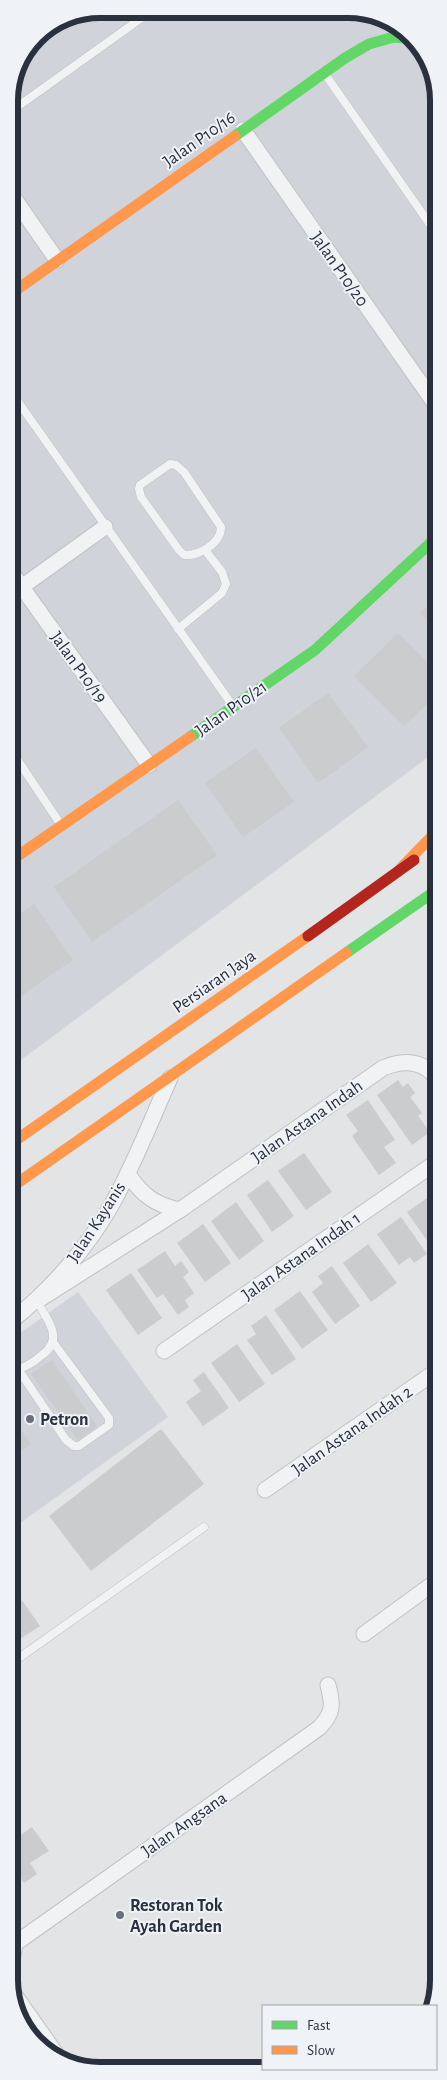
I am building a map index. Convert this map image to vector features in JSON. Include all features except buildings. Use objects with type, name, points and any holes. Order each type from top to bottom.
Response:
[{"type":"main road","name":"Jalan P10/16","points":[[18,288],[324,73],[374,41],[394,36],[400,37]]},
{"type":"main road","name":"Jalan P10/21","points":[[18,856],[315,650],[430,544]]},
{"type":"main road","points":[[399,870],[430,839]]},
{"type":"main road","name":"Persiaran Jaya","points":[[18,1139],[190,1020],[430,849]]},
{"type":"main road","points":[[18,1183],[430,895]]},
{"type":"street","name":"Jalan P10/20","points":[[243,130],[430,396]]},
{"type":"street","points":[[18,204],[57,260]]},
{"type":"street","points":[[18,589],[105,527]]},
{"type":"street","name":"Jalan P10/19","points":[[18,595],[149,765]]},
{"type":"street","name":"Jalan Astana Indah","points":[[37,1301],[180,1210],[383,1068],[404,1062],[417,1064],[429,1071]]},
{"type":"street","name":"Jalan Kayanis","points":[[18,1316],[37,1301],[67,1268],[110,1207],[128,1174],[171,1077]]},
{"type":"street","name":"Jalan Astana Indah 1","points":[[164,1351],[429,1167]]},
{"type":"street","points":[[128,1174],[138,1190],[151,1201],[165,1207],[180,1210]]},
{"type":"street","name":"Jalan Astana Indah 2","points":[[266,1490],[429,1376]]},
{"type":"street","points":[[364,1634],[429,1586]]},
{"type":"street","name":"Jalan Angsana","points":[[18,1940],[319,1728],[328,1719],[332,1708],[328,1685]]},
{"type":"street","points":[[21,2004],[50,2045]]},
{"type":"lane","points":[[18,106],[141,18]]},
{"type":"lane","points":[[324,73],[430,224]]},
{"type":"lane","points":[[18,402],[233,707]]},
{"type":"lane","points":[[170,464],[176,465],[184,472],[221,526],[219,536],[205,550],[192,556],[184,555],[141,497],[140,485],[170,464]]},
{"type":"lane","points":[[178,629],[222,593],[226,584],[222,572],[205,550]]},
{"type":"lane","points":[[18,761],[62,826]]},
{"type":"lane","points":[[37,1301],[53,1331],[53,1342],[50,1349],[38,1359],[24,1368],[18,1369],[70,1444],[79,1446],[109,1425],[109,1418],[53,1342]]},
{"type":"lane","points":[[18,1659],[204,1527]]},
{"type":"shaded area","points":[[100,18],[363,19],[388,29],[401,38],[416,54],[423,68],[427,79],[430,100],[430,755],[18,1062],[18,95],[24,68],[31,54],[54,31],[68,24],[84,19]]},
{"type":"shaded area","points":[[78,1292],[168,1417],[18,1525],[18,1335]]},
{"type":"traffic: fast","points":[[235,136],[345,58],[369,44],[394,37],[400,38]]},
{"type":"traffic: fast","points":[[190,737],[315,650],[430,544]]},
{"type":"traffic: fast","points":[[346,953],[430,895]]},
{"type":"traffic: slow","points":[[18,289],[235,136]]},
{"type":"traffic: slow","points":[[18,856],[190,737]]},
{"type":"traffic: slow","points":[[399,870],[430,839]]},
{"type":"traffic: slow","points":[[18,1139],[308,936]]},
{"type":"traffic: slow","points":[[18,1183],[346,953]]},
{"type":"traffic: jam","points":[[308,936],[414,860]]},
{"type":"place","name":"Petron","points":[[30,1419]]},
{"type":"place","name":"Restoran Tok Ayah Garden","points":[[120,1915]]}]
